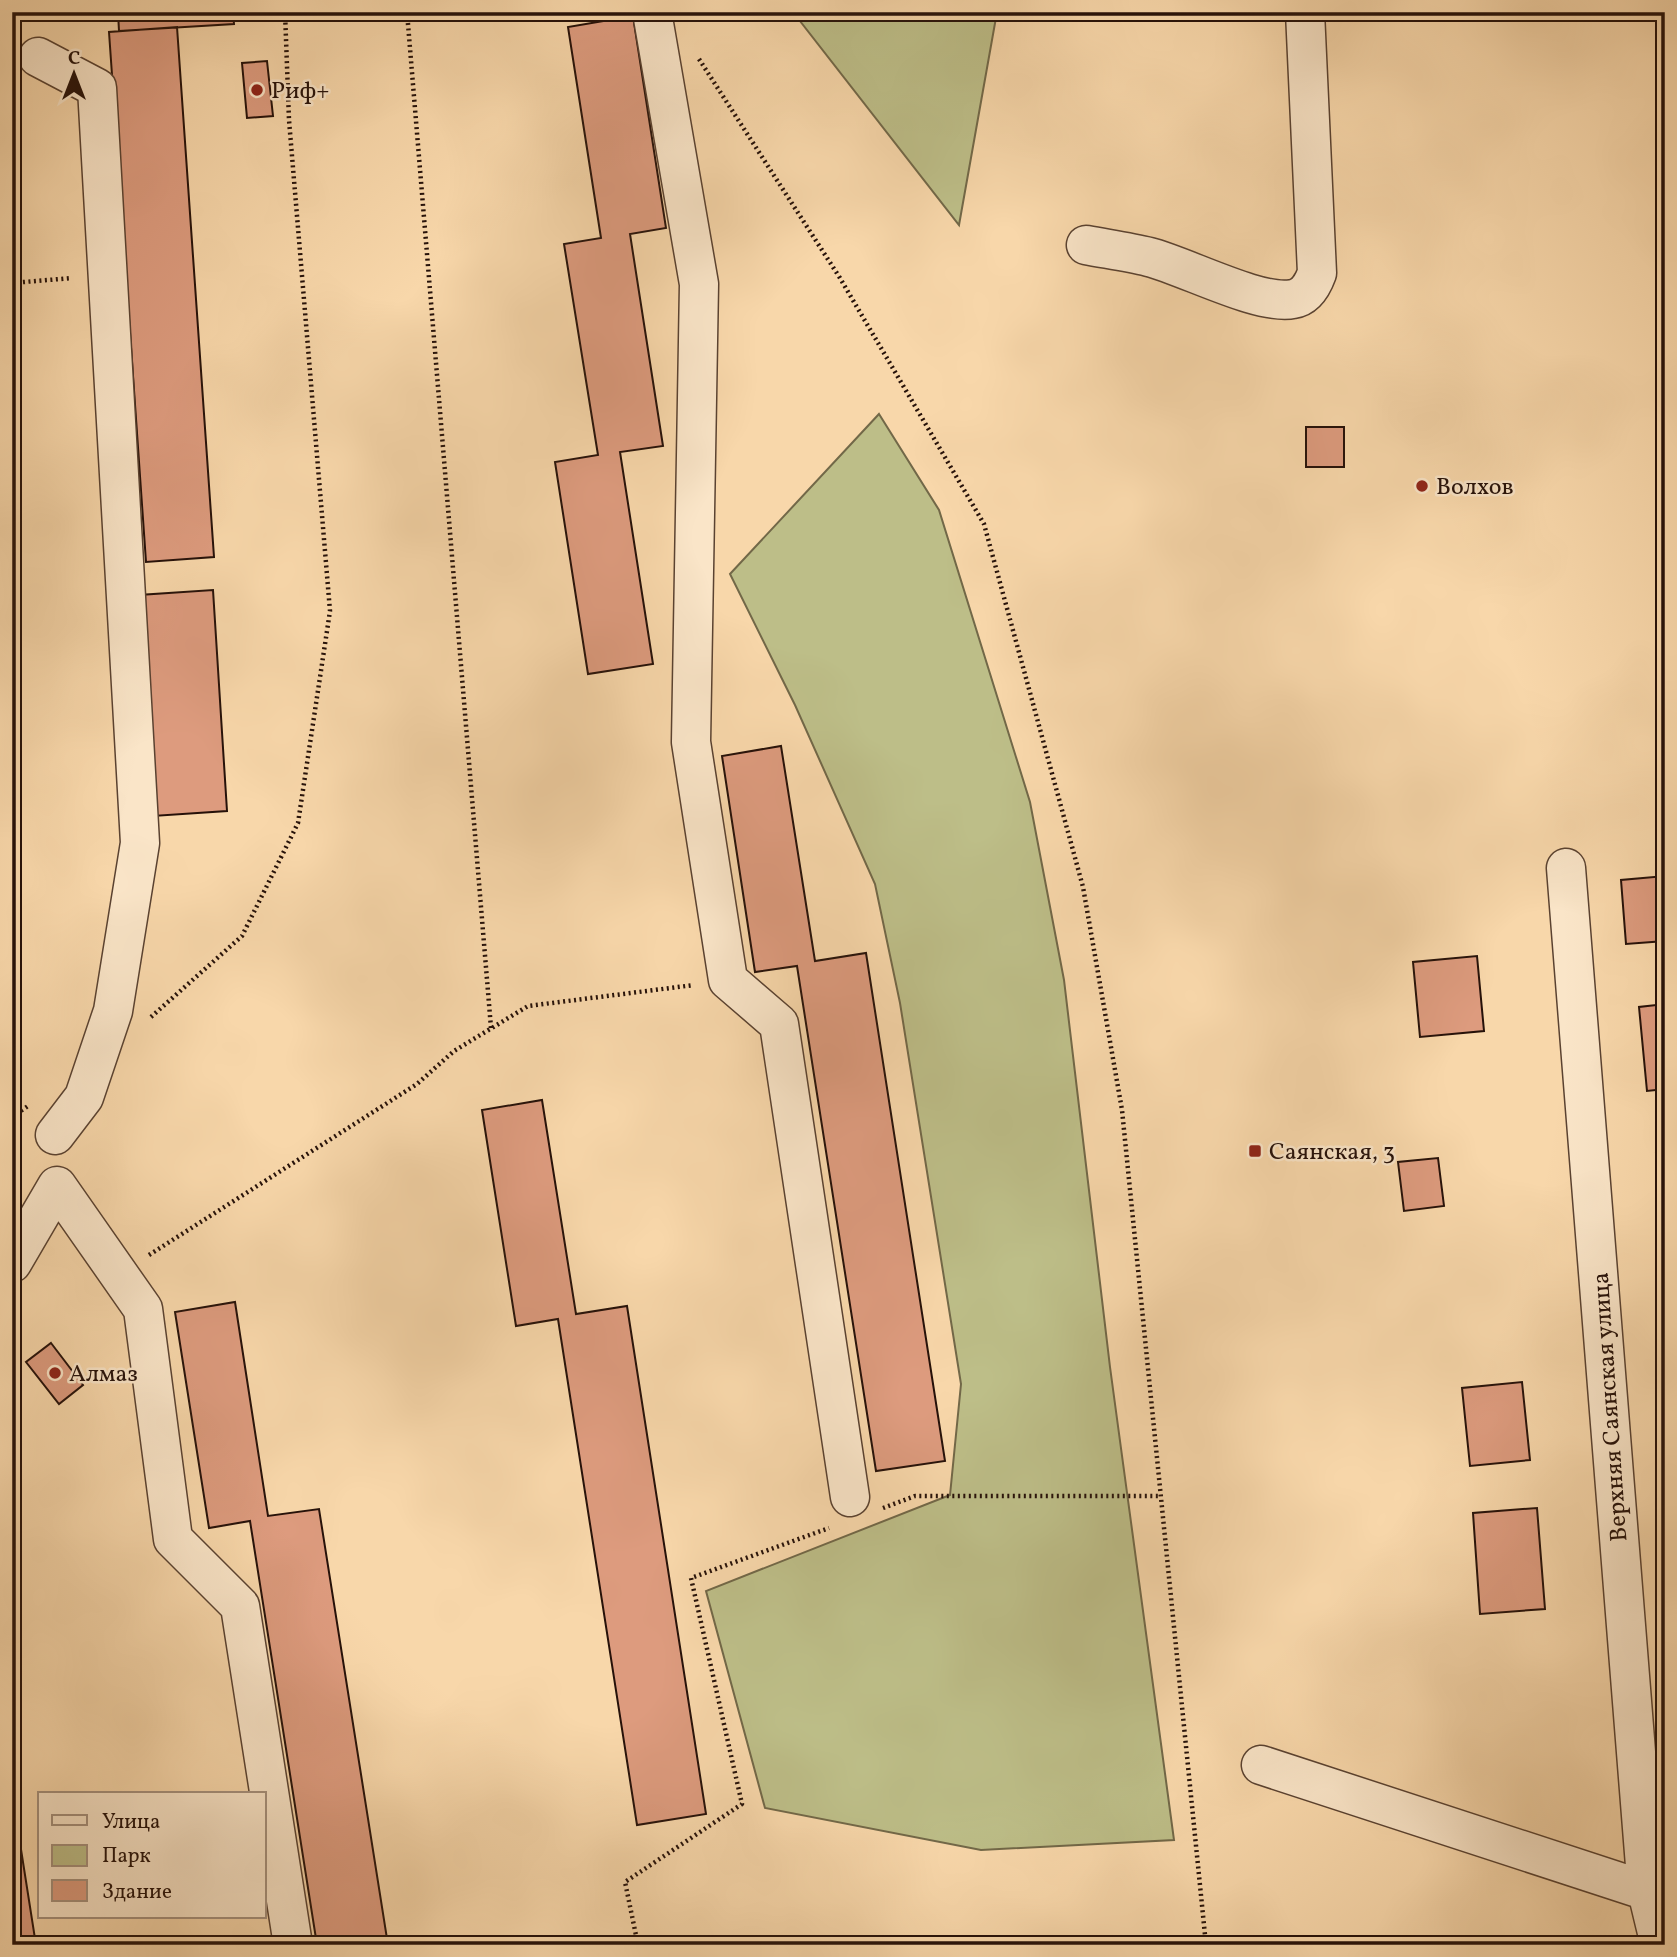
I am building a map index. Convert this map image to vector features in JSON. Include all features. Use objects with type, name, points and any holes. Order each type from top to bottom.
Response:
[{"type":"street","points":[[652,12],[699,284],[691,742],[728,980],[779,1024],[856,1510]]},
{"type":"street","points":[[1086,245],[1150,257],[1257,295],[1277,299],[1295,299],[1311,288],[1317,273],[1305,12]]},
{"type":"street","points":[[38,57],[97,88],[140,844],[113,1011],[84,1097],[55,1135]]},
{"type":"street","name":"Верхняя Саянская улица","points":[[1566,868],[1647,1891],[1660,1945]]},
{"type":"street","points":[[12,1263],[57,1186],[143,1309],[173,1539],[240,1606],[293,1945]]},
{"type":"street","points":[[1261,1765],[1647,1891]]},
{"type":"path","points":[[143,1023],[242,936],[298,823],[330,611],[289,120],[285,12]]},
{"type":"path","points":[[407,12],[491,1028]]},
{"type":"path","points":[[699,58],[840,278],[984,524],[1086,901],[1122,1110],[1206,1945]]},
{"type":"path","points":[[12,284],[107,275]]},
{"type":"path","points":[[118,1274],[416,1084],[454,1051],[528,1006],[728,980]]},
{"type":"path","points":[[12,1117],[33,1102]]},
{"type":"path","points":[[638,1945],[625,1882],[742,1804],[691,1578],[856,1510],[915,1496],[1161,1496]]},
{"type":"green space","points":[[793,12],[997,12],[959,225]]},
{"type":"green space","points":[[879,414],[939,510],[1030,802],[1064,980],[1110,1367],[1174,1840],[981,1850],[765,1808],[706,1591],[950,1495],[961,1384],[900,1003],[875,884],[795,705],[730,574]]},
{"type":"building","points":[[118,12],[233,12],[234,24],[119,31]]},
{"type":"building","points":[[633,16],[666,228],[630,234],[663,446],[620,452],[653,664],[588,674],[555,462],[598,455],[564,244],[601,238],[568,27]]},
{"type":"building","points":[[177,27],[214,557],[146,562],[109,32]]},
{"type":"building","name":"Риф+","points":[[267,61],[273,116],[247,118],[242,63]]},
{"type":"building","points":[[1306,427],[1344,427],[1344,467],[1306,467]]},
{"type":"building","points":[[213,590],[227,811],[153,816],[139,595]]},
{"type":"building","points":[[781,746],[815,961],[866,953],[945,1461],[876,1471],[797,966],[755,972],[722,756]]},
{"type":"building","points":[[1665,876],[1665,941],[1626,944],[1621,880]]},
{"type":"building","points":[[1477,956],[1484,1031],[1420,1037],[1413,962]]},
{"type":"building","points":[[1665,1004],[1665,1089],[1647,1091],[1639,1007]]},
{"type":"building","points":[[542,1100],[576,1314],[627,1306],[706,1814],[637,1825],[558,1319],[516,1326],[482,1110]]},
{"type":"building","points":[[1665,1152],[1665,1228],[1663,1228],[1656,1153]]},
{"type":"building","points":[[1438,1158],[1444,1206],[1404,1211],[1398,1162]]},
{"type":"building","points":[[235,1302],[268,1516],[319,1509],[388,1945],[317,1945],[250,1521],[209,1528],[175,1312]]},
{"type":"building","name":"Алмаз","points":[[51,1343],[83,1385],[59,1404],[26,1362]]},
{"type":"building","points":[[1522,1382],[1530,1460],[1470,1466],[1462,1388]]},
{"type":"building","points":[[1537,1508],[1545,1609],[1480,1614],[1473,1513]]},
{"type":"building","points":[[12,1792],[36,1945],[12,1945]]},
{"type":"place","name":"Риф+","points":[[257,90]]},
{"type":"place","name":"Волхов","points":[[1422,486]]},
{"type":"place","name":"Саянская, 3","points":[[1255,1151]]},
{"type":"place","name":"Алмаз","points":[[55,1373]]}]
